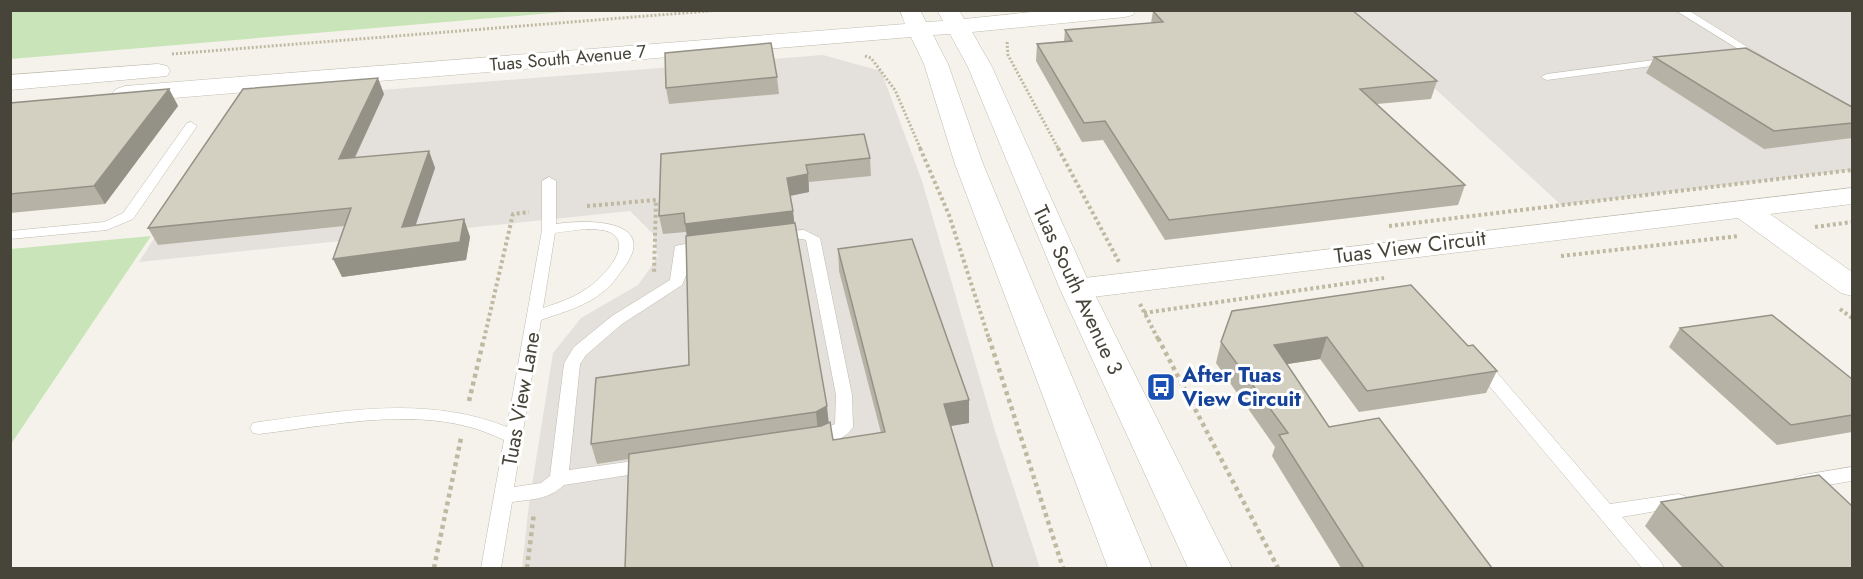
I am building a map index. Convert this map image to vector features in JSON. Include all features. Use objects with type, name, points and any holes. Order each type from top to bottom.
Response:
[{"type":"street","name":"Tuas South Avenue 7","points":[[10,103],[858,45],[914,20],[952,18],[1025,20],[1125,10]]},
{"type":"street","name":"Tuas South Avenue 7","points":[[10,83],[722,27],[870,13]]},
{"type":"street","name":"Tuas South Avenue 3","points":[[952,18],[980,67],[1076,289],[1210,568]]},
{"type":"street","points":[[914,20],[936,64],[969,164],[1130,568]]},
{"type":"street","points":[[980,67],[986,46],[1003,31],[1025,20]]},
{"type":"street","points":[[858,45],[906,47],[936,64]]},
{"type":"street","name":"Tuas View Circuit","points":[[1076,289],[1852,196]]},
{"type":"street","points":[[1744,209],[1852,286]]},
{"type":"lane","points":[[1680,10],[1773,66]]},
{"type":"lane","points":[[1730,56],[1753,54]]},
{"type":"lane","points":[[1547,77],[1684,59]]},
{"type":"lane","points":[[10,235],[107,226],[122,221],[128,216],[191,126]]},
{"type":"lane","name":"Tuas View Lane","points":[[491,568],[549,230],[549,181]]},
{"type":"lane","points":[[536,316],[584,298],[605,282],[623,258],[627,243],[626,237],[618,230],[605,226],[567,226],[549,230]]},
{"type":"lane","points":[[757,239],[804,234],[813,238],[817,254],[844,395],[846,419],[844,427],[834,435],[823,440],[800,443]]},
{"type":"lane","points":[[559,479],[569,374],[580,351],[617,320],[677,282],[680,273],[680,249],[722,243]]},
{"type":"lane","points":[[1469,350],[1604,512],[1654,568]]},
{"type":"lane","points":[[259,428],[380,413],[418,413],[465,419],[515,437]]},
{"type":"lane","points":[[504,496],[546,490],[559,479],[662,464]]},
{"type":"lane","points":[[1782,485],[1852,474]]},
{"type":"lane","points":[[1604,512],[1699,498]]},
{"type":"path","points":[[168,54],[721,10]]},
{"type":"path","points":[[858,45],[896,90],[949,215],[1063,568]]},
{"type":"path","points":[[1383,226],[1852,170]]},
{"type":"path","points":[[1555,257],[1852,222]]},
{"type":"path","points":[[1117,258],[1129,257]]},
{"type":"path","points":[[1144,313],[1392,277]]},
{"type":"shaded area","points":[[1351,11],[1852,11],[1852,170],[1561,205]]},
{"type":"shaded area","points":[[823,55],[881,71],[922,181],[996,434],[1040,568],[522,568],[529,504],[553,353],[581,318],[638,285],[658,257],[653,234],[630,211],[139,262],[242,101]]},
{"type":"green space","points":[[11,10],[576,10],[576,11],[11,59]]},
{"type":"green space","points":[[151,236],[11,444],[11,249]]},
{"type":"building","points":[[1352,10],[1437,81],[1360,89],[1465,185],[1169,220],[1105,121],[1084,123],[1037,44],[1072,41],[1065,30],[1163,22],[1153,11]]},
{"type":"building","points":[[771,43],[777,77],[666,88],[665,53]]},
{"type":"building","points":[[1746,48],[1852,107],[1852,123],[1774,131],[1654,57]]},
{"type":"building","points":[[378,78],[339,159],[429,151],[402,227],[464,219],[460,242],[333,259],[351,208],[148,228],[243,89]]},
{"type":"building","points":[[169,89],[94,186],[10,194],[10,103]]},
{"type":"building","points":[[864,134],[870,158],[806,165],[808,174],[787,178],[793,211],[685,224],[684,213],[659,216],[661,154]]},
{"type":"building","points":[[795,223],[827,406],[816,412],[591,444],[596,378],[689,365],[686,236]]},
{"type":"building","points":[[912,239],[969,400],[944,404],[993,568],[625,568],[629,454],[821,426],[830,422],[833,440],[885,432],[838,249]]},
{"type":"building","points":[[1411,285],[1468,346],[1473,345],[1497,371],[1367,391],[1327,337],[1274,345],[1329,427],[1379,418],[1492,568],[1364,568],[1279,435],[1288,433],[1221,342],[1232,311]]},
{"type":"building","points":[[1772,315],[1852,379],[1852,415],[1791,425],[1680,328]]},
{"type":"building","points":[[1819,475],[1852,506],[1852,568],[1724,568],[1661,502]]},
{"type":"place","name":"After Tuas View Circuit","points":[[1161,387]]}]
